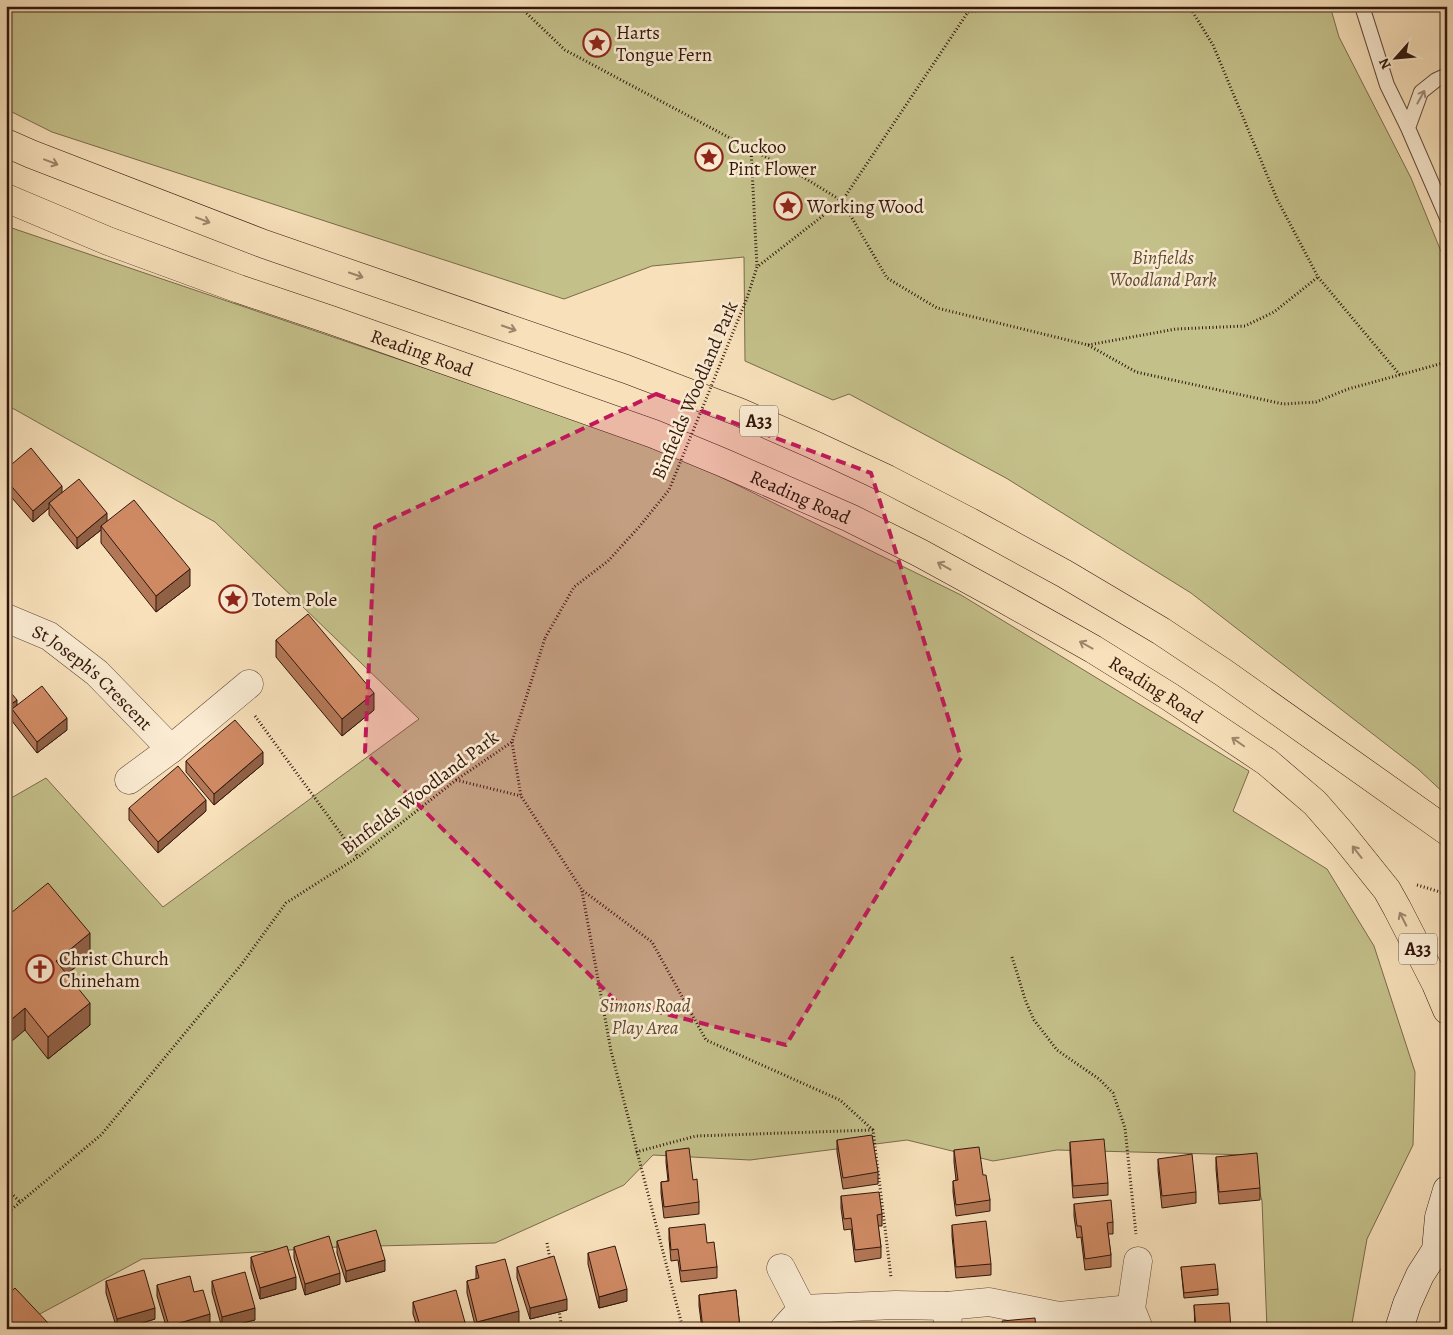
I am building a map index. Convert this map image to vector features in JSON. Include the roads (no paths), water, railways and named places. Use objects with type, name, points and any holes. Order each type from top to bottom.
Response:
[{"type":"highway","name":"A33","points":[[6,143],[264,244],[635,373],[739,412],[887,479],[1065,574],[1160,631],[1232,678],[1447,831]]},
{"type":"highway","name":"Reading Road","points":[[6,198],[108,241],[230,286],[645,431],[716,459],[850,518],[911,548],[1052,626],[1214,726],[1267,762],[1315,803],[1386,890],[1432,975],[1447,1010]]},
{"type":"street","name":"St Joseph's Crescent","points":[[6,618],[49,636],[97,673],[171,749]]},
{"type":"street","name":"St Joseph's Crescent","points":[[129,780],[171,749],[249,684]]},
{"type":"street","points":[[1399,1329],[1407,1304],[1420,1276],[1441,1248],[1439,1217],[1447,1190]]},
{"type":"street","points":[[784,1329],[802,1309],[895,1305],[947,1317],[989,1302],[1059,1316],[1135,1319],[1138,1262]]},
{"type":"street","points":[[781,1268],[802,1309]]},
{"type":"lane","points":[[1362,6],[1387,85],[1447,218]]},
{"type":"lane","points":[[1408,128],[1421,92],[1436,80],[1447,75]]},
{"type":"place","name":"Harts Tongue Fern","points":[[597,43]]},
{"type":"place","name":"Cuckoo Pint Flower","points":[[709,157]]},
{"type":"place","name":"Working Wood","points":[[788,206]]},
{"type":"place","name":"Totem Pole","points":[[233,599]]},
{"type":"place","name":"Christ Church Chineham","points":[[40,969]]},
{"type":"park label","name":"Binfields Woodland Park","points":[[1163,268]]},
{"type":"park label","name":"Simons Road Play Area","points":[[645,1016]]}]
